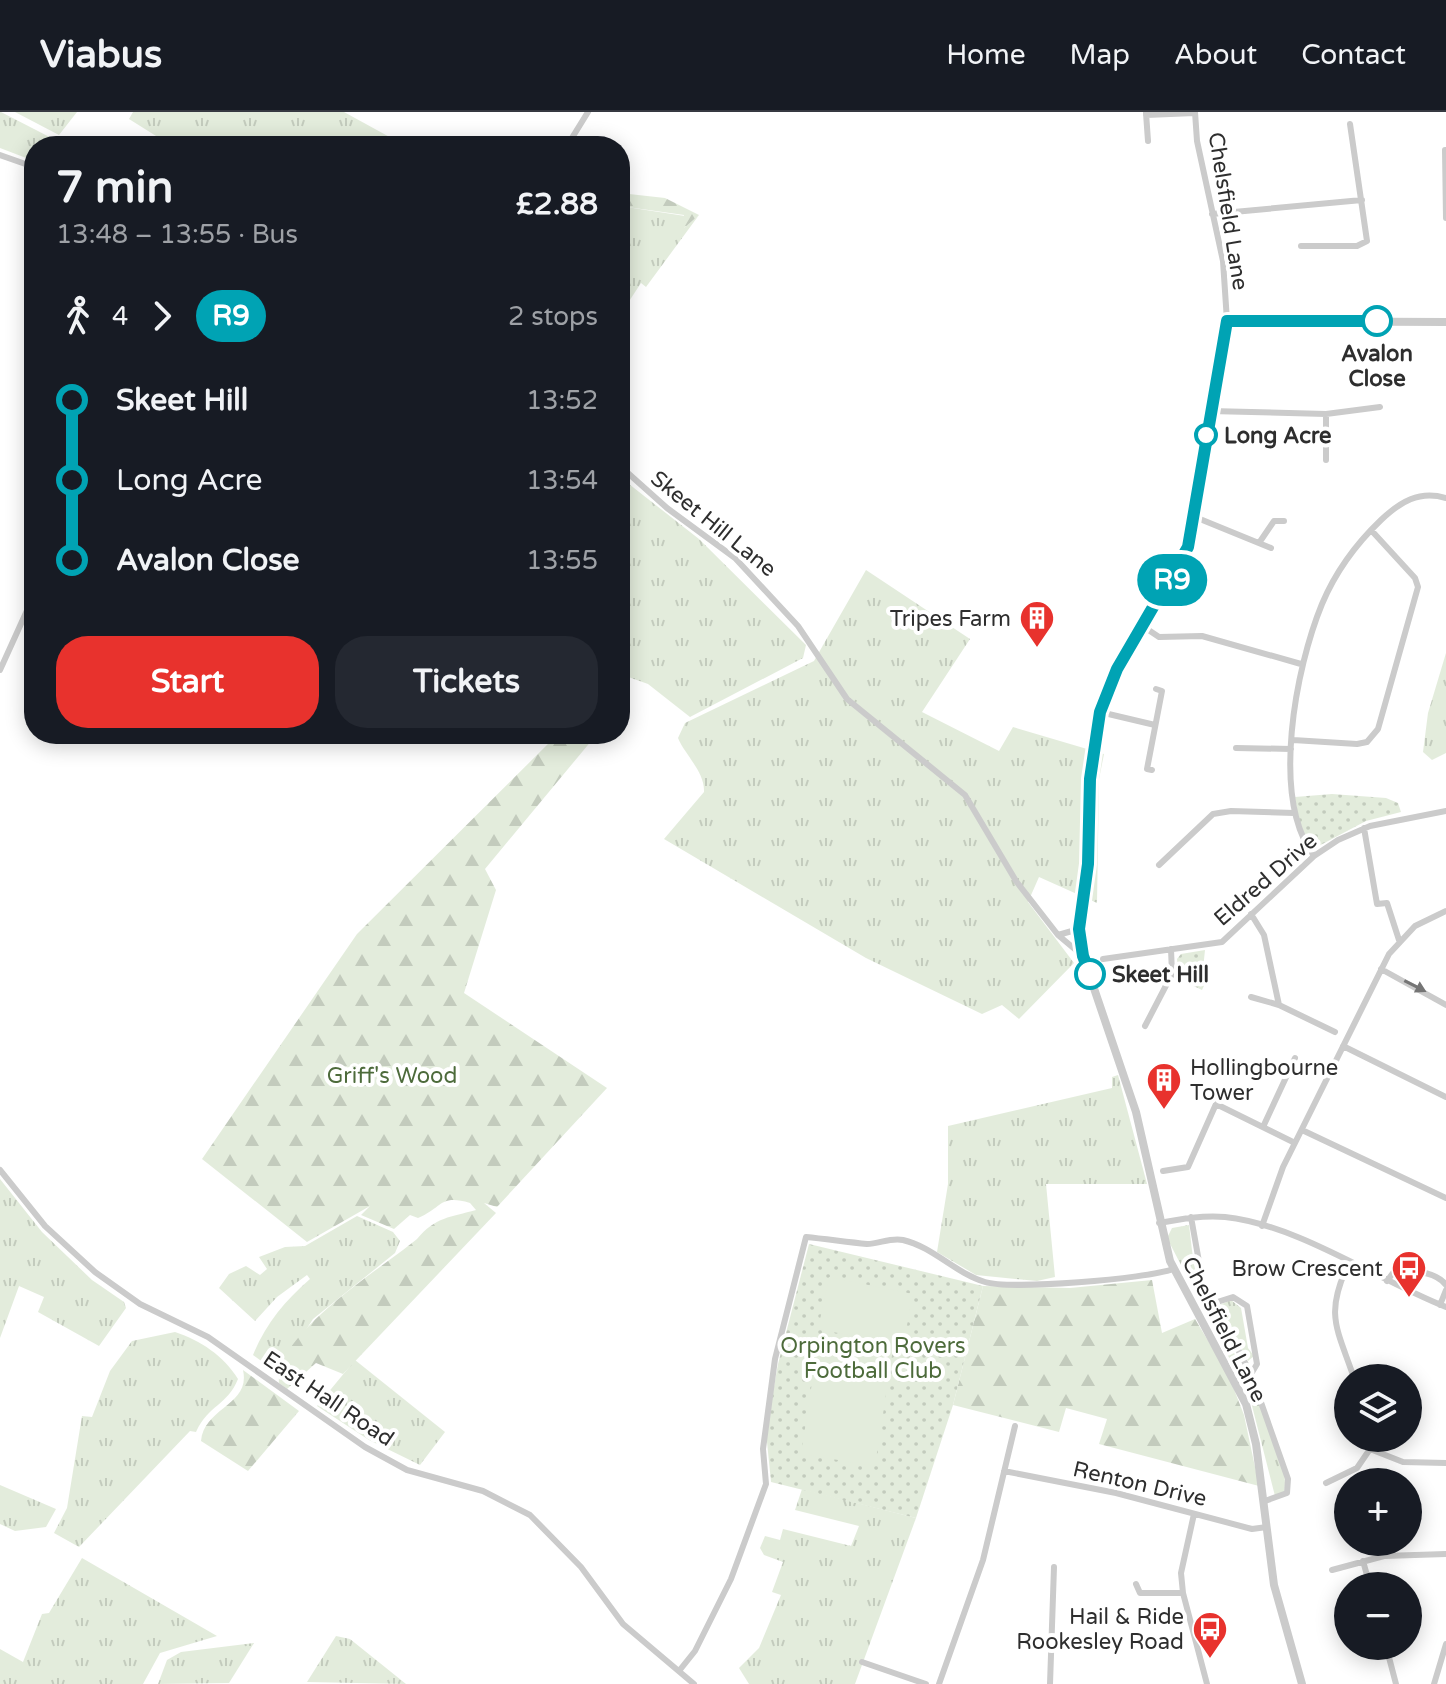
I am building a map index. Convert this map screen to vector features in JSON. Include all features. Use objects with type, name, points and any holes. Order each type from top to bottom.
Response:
[{"type":"street","points":[[573,136],[588,112]]},
{"type":"street","points":[[1148,141],[1146,114],[1195,112]]},
{"type":"street","name":"Chelsfield Lane","points":[[1195,112],[1223,261],[1227,321],[1188,547],[1177,571],[1117,669],[1100,712],[1090,779],[1088,864],[1079,929],[1083,956],[1136,1112],[1159,1223],[1173,1269],[1246,1404],[1265,1501],[1274,1585],[1302,1684]]},
{"type":"street","points":[[1301,246],[1357,246],[1367,241],[1350,124]]},
{"type":"street","points":[[1445,150],[1446,218]]},
{"type":"street","points":[[0,155],[24,163]]},
{"type":"street","points":[[1212,214],[1362,200]]},
{"type":"street","points":[[1227,321],[1446,322]]},
{"type":"street","points":[[1210,411],[1326,414],[1380,407]]},
{"type":"street","points":[[1326,414],[1326,460]]},
{"type":"street","name":"Skeet Hill Lane","points":[[630,475],[667,508],[735,558],[798,626],[847,699],[965,795],[1016,881],[1058,935],[1083,956]]},
{"type":"street","points":[[1314,856],[1303,841],[1294,813],[1291,749],[1301,664],[1323,602],[1342,567],[1371,530],[1400,502],[1418,496],[1446,498]]},
{"type":"street","points":[[1195,517],[1271,548]]},
{"type":"street","points":[[1259,543],[1274,521],[1284,521]]},
{"type":"street","points":[[1293,740],[1357,744],[1375,737],[1378,729],[1418,587],[1415,578],[1371,530]]},
{"type":"street","points":[[0,670],[24,617]]},
{"type":"street","points":[[1144,627],[1159,637],[1202,636],[1301,664]]},
{"type":"street","points":[[1152,770],[1147,769],[1162,691],[1156,689]]},
{"type":"street","points":[[1100,712],[1155,725]]},
{"type":"street","points":[[1236,748],[1291,749]]},
{"type":"street","points":[[1159,865],[1213,814],[1231,811],[1294,813]]},
{"type":"street","name":"Eldred Drive","points":[[1103,959],[1222,942],[1314,856],[1364,828],[1446,811]]},
{"type":"street","points":[[1364,828],[1377,904],[1387,903],[1399,940]]},
{"type":"street","points":[[1262,1226],[1275,1183],[1381,969],[1399,940],[1419,923],[1446,911]]},
{"type":"street","points":[[1251,914],[1264,935],[1279,1005]]},
{"type":"street","points":[[1058,935],[1079,929]]},
{"type":"street","points":[[1145,1026],[1172,974],[1171,949]]},
{"type":"street","points":[[1381,969],[1446,1005]]},
{"type":"street","points":[[1251,997],[1279,1005],[1335,1032]]},
{"type":"street","points":[[1343,1046],[1446,1097]]},
{"type":"street","points":[[1263,1127],[1295,1058]]},
{"type":"street","points":[[1163,1171],[1188,1167],[1216,1104],[1295,1143]]},
{"type":"street","points":[[1302,1130],[1446,1198]]},
{"type":"street","name":"East Hall Road","points":[[0,1170],[45,1226],[95,1272],[140,1304],[208,1337],[309,1409],[407,1470],[483,1491],[530,1515],[581,1567],[623,1624],[694,1684]]},
{"type":"street","points":[[1159,1223],[1191,1217],[1229,1217],[1262,1226],[1443,1306],[1446,1288],[1439,1278],[1396,1269],[1387,1281]]},
{"type":"street","name":"Chelsfield Lane","points":[[1191,1217],[1196,1257],[1211,1304],[1251,1374],[1288,1479],[1287,1493],[1277,1500],[1265,1501]]},
{"type":"street","points":[[679,1671],[695,1651],[731,1579],[766,1484],[763,1449],[775,1359],[806,1237],[871,1244],[898,1239],[908,1241],[986,1283],[1020,1285],[1152,1276],[1173,1269]]},
{"type":"street","points":[[1349,1263],[1337,1287],[1333,1310],[1350,1364]]},
{"type":"street","name":"Chelsfield Lane","points":[[1211,1304],[1233,1297],[1247,1306],[1257,1364],[1251,1374]]},
{"type":"street","points":[[939,1684],[983,1560],[1015,1426]]},
{"type":"street","points":[[1326,1483],[1347,1475],[1367,1452]]},
{"type":"street","points":[[1378,1452],[1403,1462],[1446,1463]]},
{"type":"street","name":"Renton Drive","points":[[1004,1471],[1252,1529],[1267,1527]]},
{"type":"street","points":[[1194,1514],[1181,1573],[1183,1593],[1207,1684]]},
{"type":"street","points":[[1332,1570],[1384,1556],[1446,1554]]},
{"type":"street","points":[[1363,1561],[1366,1572]]},
{"type":"street","points":[[1050,1684],[1054,1567]]},
{"type":"street","points":[[1136,1584],[1139,1596],[1183,1593]]},
{"type":"street","points":[[1434,1684],[1446,1644]]},
{"type":"street","points":[[1390,1660],[1396,1684]]},
{"type":"street","points":[[862,1662],[926,1684]]},
{"type":"green space","points":[[0,112],[47,136],[24,136],[24,157],[0,148]]},
{"type":"green space","points":[[15,112],[77,112],[59,135]]},
{"type":"green space","points":[[133,112],[344,112],[388,136],[156,136],[129,119]]},
{"type":"green space","points":[[630,194],[665,198],[699,215],[683,229],[684,215],[630,207]]},
{"type":"green space","points":[[630,208],[685,216],[684,228],[699,215],[646,287],[641,283],[630,300]]},
{"type":"green space","points":[[630,485],[699,539],[806,645],[803,658],[690,717],[648,684],[630,678]]},
{"type":"green space","points":[[866,570],[970,639],[922,712],[999,751],[1013,727],[1104,754],[1099,779],[1097,903],[1039,877],[1028,902],[1074,963],[1019,1019],[1002,1005],[982,1014],[866,958],[664,839],[704,792],[698,771],[678,738],[685,723],[814,661]]},
{"type":"green space","points":[[1446,653],[1446,753],[1432,760],[1423,752],[1428,713]]},
{"type":"green space","name":"Griff's Wood","points":[[548,744],[589,744],[485,869],[496,890],[464,993],[607,1088],[497,1207],[484,1203],[496,1213],[343,1374],[316,1363],[287,1389],[279,1383],[282,1364],[311,1324],[430,1226],[476,1210],[470,1203],[447,1201],[418,1218],[410,1215],[394,1229],[361,1215],[370,1206],[307,1242],[202,1159],[357,934]]},
{"type":"green space","points":[[1332,794],[1386,798],[1398,803],[1401,812],[1366,821],[1313,849],[1299,824],[1295,797]]},
{"type":"green space","points":[[1205,950],[1203,969],[1208,977],[1202,990],[1179,979],[1177,959],[1181,954]]},
{"type":"green space","points":[[1118,1075],[1147,1184],[1046,1184],[1055,1277],[1037,1281],[976,1275],[937,1252],[948,1184],[948,1126],[1112,1088],[1112,1077]]},
{"type":"green space","points":[[0,1179],[42,1232],[92,1280],[124,1302],[126,1308],[99,1346],[38,1312],[44,1297],[19,1286],[0,1338]]},
{"type":"green space","points":[[357,1216],[393,1232],[400,1241],[395,1253],[313,1319],[278,1373],[253,1355],[277,1313],[310,1279],[307,1275],[277,1297],[255,1321],[219,1288],[229,1274],[246,1266],[260,1275],[267,1269],[259,1257],[285,1247],[305,1246]]},
{"type":"green space","points":[[1189,1225],[1202,1292],[1254,1391],[1278,1447],[1284,1472],[1284,1492],[1275,1496],[1250,1398],[1167,1238],[1172,1228]]},
{"type":"green space","name":"Orpington Rovers Football Club","points":[[809,1244],[983,1286],[953,1405],[916,1518],[771,1482],[766,1432],[778,1364]]},
{"type":"green space","points":[[829,1277],[913,1294],[903,1346],[818,1329]]},
{"type":"green space","points":[[1152,1280],[1162,1333],[1195,1319],[1228,1374],[1244,1415],[1259,1486],[1099,1444],[1107,1419],[1066,1408],[1059,1432],[953,1405],[983,1286],[1070,1288]]},
{"type":"green space","points":[[1231,1300],[1241,1308],[1248,1348],[1254,1356],[1248,1361],[1217,1306]]},
{"type":"green space","points":[[175,1332],[211,1350],[225,1363],[238,1379],[234,1388],[206,1416],[196,1432],[190,1431],[79,1547],[54,1533],[67,1508],[82,1416],[92,1417],[110,1371],[132,1341]]},
{"type":"green space","points":[[819,1337],[893,1349],[875,1466],[801,1454]]},
{"type":"green space","points":[[355,1360],[445,1432],[420,1465],[369,1440],[317,1406]]},
{"type":"green space","points":[[243,1370],[299,1411],[248,1471],[201,1441],[210,1420],[240,1391],[244,1382]]},
{"type":"green space","points":[[0,1485],[56,1509],[46,1527],[15,1531],[0,1524]]},
{"type":"green space","points":[[802,1489],[916,1518],[855,1684],[749,1684],[739,1668],[759,1648],[781,1595],[772,1592],[783,1562],[764,1555],[760,1548],[765,1536],[780,1540],[783,1529],[851,1546],[859,1526],[795,1510]]},
{"type":"green space","points":[[82,1558],[217,1636],[160,1653],[143,1684],[0,1684],[0,1649],[23,1662],[42,1614],[49,1613]]},
{"type":"green space","points":[[336,1636],[350,1639],[406,1684],[307,1682]]},
{"type":"green space","points":[[254,1643],[229,1683],[158,1684],[167,1660],[181,1652]]},
{"type":"bus line","name":"R9","points":[[1090,974],[1083,956],[1079,929],[1088,864],[1093,745],[1100,712],[1117,669],[1177,571],[1188,547],[1227,321],[1377,321]]},
{"type":"place","name":"Avalon Close","points":[[1377,321]]},
{"type":"place","name":"Long Acre","points":[[1206,435]]},
{"type":"place","name":"Tripes Farm","points":[[1037,649]]},
{"type":"place","name":"Skeet Hill","points":[[1090,974]]},
{"type":"place","name":"Hollingbourne Tower","points":[[1164,1111]]},
{"type":"place","name":"Brow Crescent","points":[[1409,1299]]},
{"type":"place","name":"Hail & Ride Rookesley Road","points":[[1210,1660]]}]
